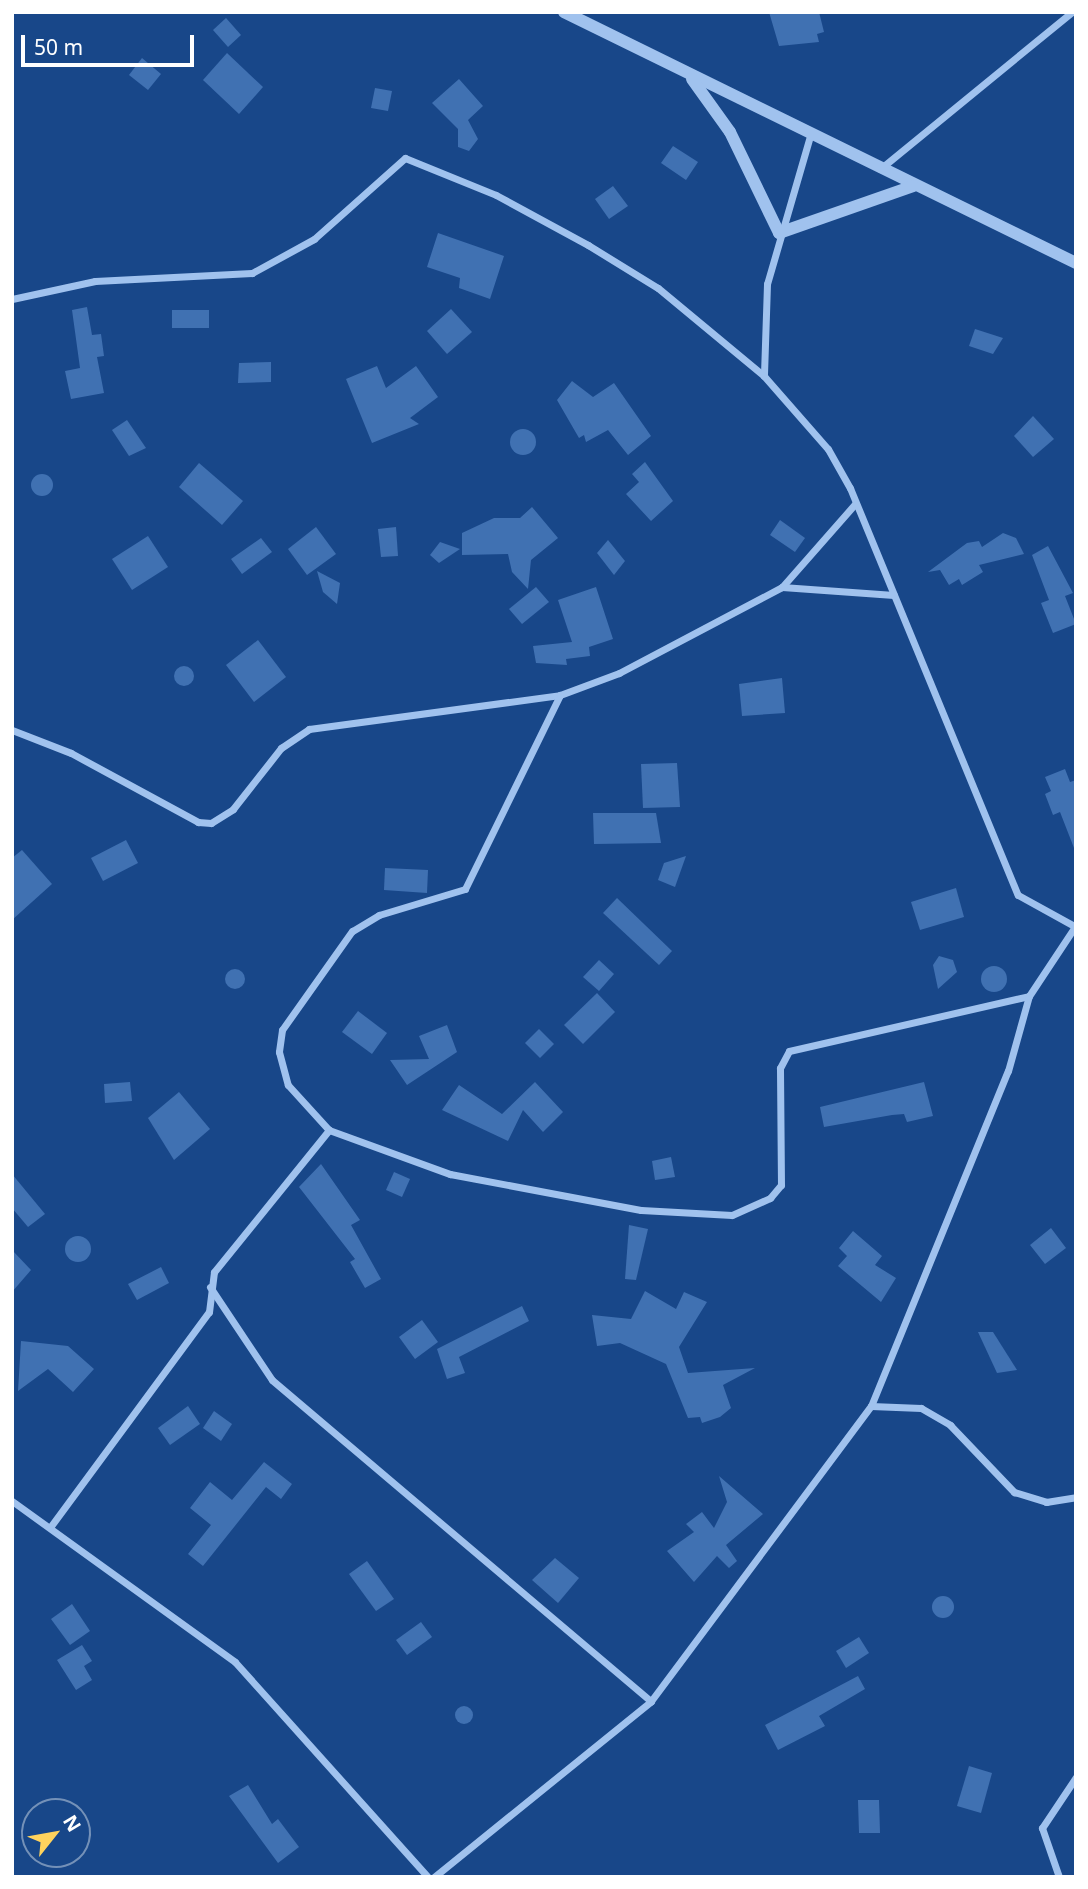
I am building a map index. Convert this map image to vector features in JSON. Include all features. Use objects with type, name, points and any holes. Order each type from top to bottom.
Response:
[{"type":"street","points":[[564,12],[810,136],[1074,264]]},
{"type":"street","points":[[879,170],[1072,12]]},
{"type":"street","points":[[690,76],[730,132],[779,233]]},
{"type":"street","points":[[764,376],[767,284],[779,233],[810,136]]},
{"type":"street","points":[[12,299],[95,281],[252,274],[314,239],[405,159],[496,195],[588,245],[658,288],[764,376],[828,449],[894,595],[1018,895],[1075,926],[1028,996],[1008,1072],[871,1406],[651,1700],[434,1877]]},
{"type":"street","points":[[779,233],[914,186]]},
{"type":"street","points":[[12,730],[71,753],[198,822],[211,823],[233,808],[281,748],[309,729],[560,695],[619,673],[782,587],[855,504]]},
{"type":"street","points":[[782,587],[894,595]]},
{"type":"street","points":[[560,695],[465,889],[379,915],[352,931],[282,1030],[279,1052],[288,1085],[329,1130],[450,1174],[641,1210],[732,1215],[770,1198],[781,1185],[780,1068],[789,1051],[1028,996]]},
{"type":"street","points":[[51,1526],[209,1312],[211,1287],[251,1221],[329,1130]]},
{"type":"street","points":[[211,1287],[272,1380],[651,1700]]},
{"type":"street","points":[[871,1406],[921,1408],[950,1425],[1014,1492],[1046,1502],[1076,1497]]},
{"type":"street","points":[[12,1501],[51,1526],[235,1662],[428,1877]]},
{"type":"street","points":[[1059,1877],[1042,1828],[1076,1777]]},
{"type":"building","points":[[769,12],[819,12],[824,32],[817,34],[819,42],[779,46]]},
{"type":"building","points":[[226,18],[241,35],[228,47],[213,30]]},
{"type":"building","points":[[227,53],[263,87],[239,114],[203,80]]},
{"type":"building","points":[[142,58],[161,74],[148,90],[129,75]]},
{"type":"building","points":[[459,79],[483,106],[468,120],[478,139],[469,151],[458,147],[458,129],[432,103]]},
{"type":"building","points":[[375,88],[392,91],[388,111],[371,108]]},
{"type":"building","points":[[673,146],[698,162],[686,180],[661,163]]},
{"type":"building","points":[[613,186],[628,206],[609,219],[595,199]]},
{"type":"building","points":[[438,233],[504,256],[490,299],[459,288],[460,278],[427,267]]},
{"type":"building","points":[[87,307],[92,335],[101,334],[104,356],[97,357],[104,393],[71,399],[65,371],[80,368],[72,310]]},
{"type":"building","points":[[451,309],[472,332],[447,354],[427,331]]},
{"type":"building","points":[[172,310],[209,310],[209,328],[172,328]]},
{"type":"building","points":[[975,329],[1003,338],[993,354],[969,346]]},
{"type":"building","points":[[271,362],[271,382],[238,383],[239,363]]},
{"type":"building","points":[[377,366],[386,388],[416,366],[438,397],[410,418],[419,424],[372,443],[346,379]]},
{"type":"building","points":[[572,381],[593,397],[614,383],[651,436],[628,455],[608,430],[586,442],[584,435],[579,438],[557,400]]},
{"type":"building","points":[[1033,416],[1054,439],[1033,457],[1014,436]]},
{"type":"building","points":[[127,420],[146,448],[129,456],[112,430]]},
{"type":"building","points":[[523,429],[532,433],[536,442],[532,451],[523,455],[514,451],[510,442],[514,433]]},
{"type":"building","points":[[645,462],[673,501],[651,521],[626,494],[639,482],[632,474]]},
{"type":"building","points":[[199,463],[243,501],[222,525],[179,487]]},
{"type":"building","points":[[42,474],[52,481],[53,485],[46,495],[42,496],[32,489],[31,485],[38,475]]},
{"type":"building","points":[[532,507],[558,538],[531,560],[528,589],[512,572],[508,554],[462,555],[462,533],[494,518],[520,518]]},
{"type":"building","points":[[780,520],[805,538],[795,552],[770,535]]},
{"type":"building","points":[[316,527],[336,554],[307,575],[288,549]]},
{"type":"building","points":[[396,527],[398,556],[381,557],[378,529]]},
{"type":"building","points":[[1003,533],[1016,538],[1024,554],[979,565],[983,572],[962,585],[959,579],[949,585],[940,570],[928,572],[967,543],[979,541],[982,547]]},
{"type":"building","points":[[148,536],[168,567],[132,590],[112,559]]},
{"type":"building","points":[[261,538],[272,552],[242,574],[231,559]]},
{"type":"building","points":[[608,540],[625,561],[614,575],[597,553]]},
{"type":"building","points":[[440,542],[460,549],[439,563],[430,555]]},
{"type":"building","points":[[1048,546],[1073,593],[1065,596],[1076,624],[1053,633],[1041,603],[1049,600],[1032,555]]},
{"type":"building","points":[[317,571],[340,583],[337,604],[323,592]]},
{"type":"building","points":[[536,587],[549,602],[522,624],[509,609]]},
{"type":"building","points":[[596,587],[613,639],[589,647],[590,656],[566,659],[567,665],[536,663],[533,646],[572,642],[558,600]]},
{"type":"building","points":[[258,640],[286,677],[254,702],[226,665]]},
{"type":"building","points":[[180,666],[188,666],[194,676],[188,686],[180,686],[174,680],[174,672]]},
{"type":"building","points":[[782,678],[785,713],[742,716],[739,684]]},
{"type":"building","points":[[677,763],[680,807],[643,808],[641,764]]},
{"type":"building","points":[[1065,769],[1070,782],[1076,780],[1074,848],[1060,812],[1053,815],[1045,794],[1051,791],[1045,777]]},
{"type":"building","points":[[593,813],[656,813],[661,843],[594,844]]},
{"type":"building","points":[[126,840],[138,863],[103,881],[91,858]]},
{"type":"building","points":[[22,850],[52,884],[12,920],[12,858]]},
{"type":"building","points":[[686,856],[675,887],[658,880],[664,863]]},
{"type":"building","points":[[385,868],[428,870],[427,893],[384,890]]},
{"type":"building","points":[[956,888],[964,917],[920,930],[911,902]]},
{"type":"building","points":[[617,898],[672,951],[659,965],[603,913]]},
{"type":"building","points":[[939,956],[953,960],[957,972],[938,989],[933,965]]},
{"type":"building","points":[[599,960],[614,974],[599,991],[583,977]]},
{"type":"building","points":[[994,966],[1003,970],[1007,979],[1003,988],[994,992],[985,988],[981,979],[985,970]]},
{"type":"building","points":[[235,969],[242,972],[245,979],[242,986],[235,989],[228,986],[225,979],[228,972]]},
{"type":"building","points":[[597,993],[615,1012],[583,1044],[564,1025]]},
{"type":"building","points":[[358,1011],[387,1033],[372,1054],[342,1032]]},
{"type":"building","points":[[447,1025],[457,1052],[407,1085],[390,1060],[429,1059],[419,1036]]},
{"type":"building","points":[[539,1029],[554,1044],[540,1058],[525,1043]]},
{"type":"building","points":[[130,1082],[132,1101],[105,1103],[104,1084]]},
{"type":"building","points":[[535,1082],[563,1112],[543,1132],[523,1110],[508,1141],[442,1110],[459,1085],[502,1114]]},
{"type":"building","points":[[924,1082],[933,1116],[907,1122],[904,1114],[892,1115],[824,1127],[820,1107]]},
{"type":"building","points":[[179,1092],[210,1129],[174,1160],[148,1118]]},
{"type":"building","points":[[671,1157],[675,1177],[655,1180],[652,1161]]},
{"type":"building","points":[[321,1164],[360,1220],[351,1225],[381,1279],[365,1288],[350,1262],[355,1259],[299,1187]]},
{"type":"building","points":[[394,1172],[410,1179],[402,1197],[386,1190]]},
{"type":"building","points":[[12,1174],[45,1214],[28,1227],[12,1208]]},
{"type":"building","points":[[629,1225],[648,1229],[636,1280],[625,1279]]},
{"type":"building","points":[[1051,1228],[1066,1248],[1045,1264],[1030,1245]]},
{"type":"building","points":[[853,1231],[882,1256],[875,1265],[896,1278],[881,1302],[838,1266],[847,1256],[839,1248]]},
{"type":"building","points":[[78,1236],[87,1240],[91,1249],[87,1258],[78,1262],[69,1258],[65,1249],[69,1240]]},
{"type":"building","points":[[12,1250],[31,1270],[12,1292]]},
{"type":"building","points":[[161,1267],[169,1283],[137,1300],[128,1284]]},
{"type":"building","points":[[645,1291],[676,1309],[684,1292],[707,1302],[679,1347],[688,1373],[755,1368],[723,1385],[731,1408],[720,1417],[702,1423],[700,1417],[688,1418],[666,1364],[620,1343],[597,1346],[592,1315],[631,1319]]},
{"type":"building","points":[[522,1306],[529,1321],[459,1357],[465,1373],[447,1379],[437,1349]]},
{"type":"building","points":[[422,1320],[438,1342],[415,1359],[399,1337]]},
{"type":"building","points":[[978,1332],[993,1332],[1017,1370],[997,1373]]},
{"type":"building","points":[[21,1341],[68,1346],[94,1369],[73,1392],[48,1369],[18,1391]]},
{"type":"building","points":[[188,1406],[200,1424],[170,1445],[158,1428]]},
{"type":"building","points":[[214,1411],[232,1424],[221,1441],[203,1428]]},
{"type":"building","points":[[264,1462],[292,1484],[281,1499],[266,1487],[203,1566],[188,1554],[211,1525],[190,1508],[210,1482],[232,1500]]},
{"type":"building","points":[[719,1476],[763,1514],[726,1545],[737,1561],[729,1568],[717,1556],[694,1582],[667,1551],[694,1532],[686,1524],[702,1512],[714,1528],[727,1502]]},
{"type":"building","points":[[555,1558],[579,1578],[558,1603],[532,1580]]},
{"type":"building","points":[[367,1561],[394,1599],[376,1611],[349,1574]]},
{"type":"building","points":[[943,1596],[951,1599],[954,1607],[951,1615],[943,1618],[935,1615],[932,1607],[935,1599]]},
{"type":"building","points":[[72,1604],[90,1631],[70,1645],[51,1619]]},
{"type":"building","points":[[421,1622],[432,1637],[407,1655],[396,1640]]},
{"type":"building","points":[[859,1637],[869,1653],[846,1668],[836,1651]]},
{"type":"building","points":[[82,1645],[92,1661],[84,1666],[92,1680],[76,1690],[57,1660]]},
{"type":"building","points":[[858,1676],[865,1689],[819,1716],[825,1726],[778,1750],[765,1725]]},
{"type":"building","points":[[460,1706],[468,1706],[473,1715],[471,1722],[460,1724],[455,1719],[455,1711]]},
{"type":"building","points":[[969,1766],[992,1773],[981,1813],[957,1806]]},
{"type":"building","points":[[248,1785],[272,1824],[278,1819],[299,1847],[278,1863],[229,1796]]},
{"type":"building","points":[[858,1800],[879,1800],[880,1833],[859,1833]]}]
